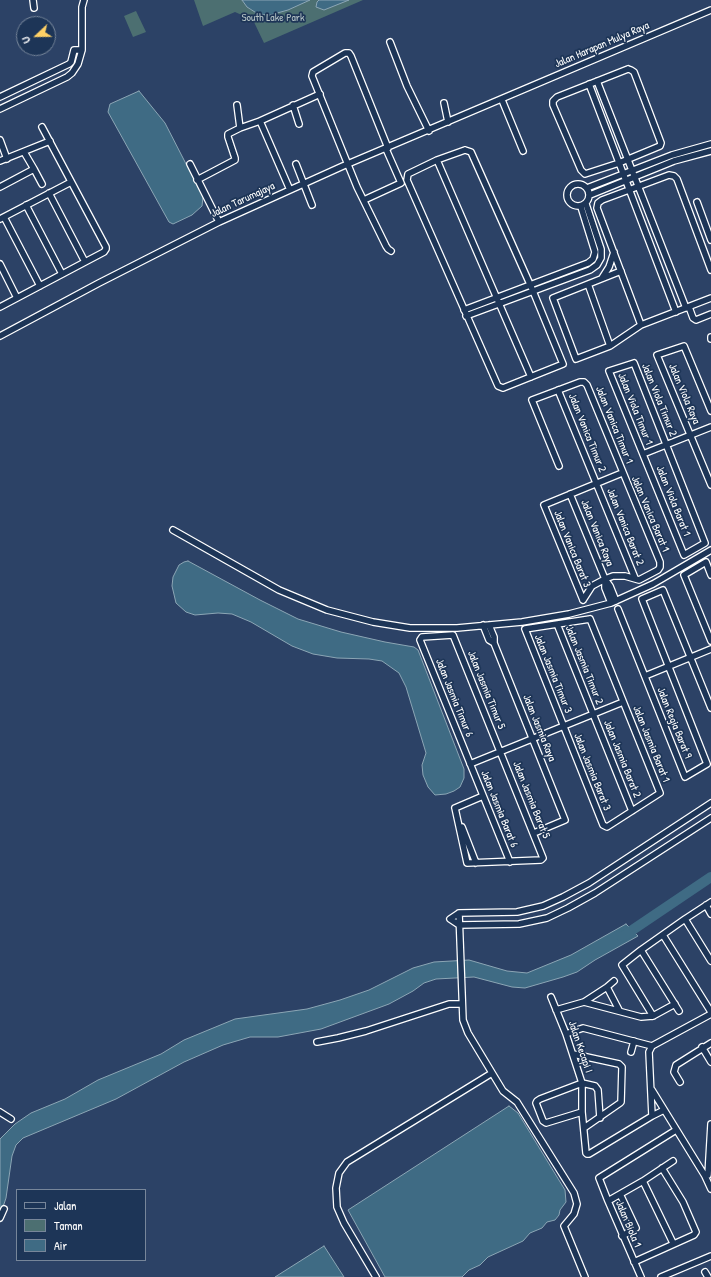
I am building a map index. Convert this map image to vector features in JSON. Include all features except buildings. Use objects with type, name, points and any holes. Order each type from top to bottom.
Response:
[{"type":"street","points":[[33,0],[34,8]]},
{"type":"street","points":[[0,109],[67,78],[78,64],[82,50],[82,6],[84,0]]},
{"type":"street","name":"Jalan Harapan Mulya Raya","points":[[502,100],[711,10]]},
{"type":"street","points":[[390,42],[406,86],[428,130]]},
{"type":"street","points":[[0,97],[69,64],[71,62],[74,50],[82,50]]},
{"type":"street","points":[[364,200],[401,183],[351,56],[345,53],[313,72],[312,76],[364,200],[386,246],[391,250]]},
{"type":"street","points":[[628,70],[634,72],[661,143],[657,149],[585,174],[581,170],[553,105],[553,100],[556,97],[597,81],[628,70]]},
{"type":"street","points":[[597,81],[631,170],[687,307],[693,318],[696,320],[711,314]]},
{"type":"street","points":[[589,84],[676,312]]},
{"type":"street","points":[[197,180],[235,160],[228,135],[240,128],[260,121],[320,94]]},
{"type":"street","points":[[502,100],[523,151]]},
{"type":"street","name":"Jalan Tarumajaya","points":[[0,336],[218,221],[348,162],[428,130],[448,120],[502,100]]},
{"type":"street","points":[[444,102],[448,120]]},
{"type":"street","points":[[237,105],[240,128]]},
{"type":"street","points":[[293,105],[298,124]]},
{"type":"street","points":[[260,121],[289,188]]},
{"type":"street","points":[[0,307],[104,252],[106,247],[42,127]]},
{"type":"street","points":[[0,140],[7,159]]},
{"type":"street","points":[[0,161],[50,141]]},
{"type":"street","points":[[587,188],[631,170],[673,158],[711,144]]},
{"type":"street","points":[[465,150],[471,152],[530,285],[563,364],[503,388],[498,386],[465,313],[407,180],[408,174],[437,160],[465,150]]},
{"type":"street","points":[[498,301],[530,285],[588,263],[592,259],[594,252],[583,205],[590,195],[673,158],[711,151]]},
{"type":"street","points":[[24,152],[42,184]]},
{"type":"street","points":[[437,160],[531,377]]},
{"type":"street","points":[[190,164],[218,221]]},
{"type":"street","points":[[296,164],[312,205]]},
{"type":"street","points":[[0,187],[34,169]]},
{"type":"street","points":[[641,325],[597,208],[598,203],[638,186],[669,175],[674,176],[677,179],[711,270]]},
{"type":"street","points":[[40,286],[2,218],[71,182]]},
{"type":"street","points":[[583,205],[573,206],[568,200],[568,192],[572,186],[580,184],[587,188],[590,195]]},
{"type":"street","points":[[49,193],[86,262]]},
{"type":"street","points":[[697,202],[711,240]]},
{"type":"street","points":[[26,205],[62,274]]},
{"type":"street","points":[[465,313],[498,301],[533,291],[590,270],[597,265],[601,258],[601,249],[583,205]]},
{"type":"street","points":[[602,278],[609,267],[614,252]]},
{"type":"street","points":[[0,264],[17,298]]},
{"type":"street","points":[[621,272],[554,297],[552,300],[576,359],[610,346],[641,325],[711,298]]},
{"type":"street","points":[[588,284],[610,346]]},
{"type":"street","name":"Jalan Viola Raya","points":[[711,411],[684,346],[657,355],[711,484]]},
{"type":"street","name":"Jalan Viola Timur 2","points":[[609,371],[634,363],[705,543],[684,555]]},
{"type":"street","name":"Jalan Viola Timur 1","points":[[609,371],[643,454]]},
{"type":"street","name":"Jalan Vanica Timur 1","points":[[558,390],[584,382],[622,473]]},
{"type":"street","points":[[558,390],[532,400],[559,466]]},
{"type":"street","name":"Jalan Vanica Timur 2","points":[[558,390],[597,484]]},
{"type":"street","points":[[643,454],[711,426]]},
{"type":"street","name":"Jalan Viola Barat 1","points":[[643,454],[684,555]]},
{"type":"street","points":[[570,494],[622,473]]},
{"type":"street","name":"Jalan Vanica Barat 1","points":[[622,473],[660,562],[660,567],[658,570],[639,580],[635,578]]},
{"type":"street","name":"Jalan Vanica Barat 2","points":[[597,484],[635,578]]},
{"type":"street","name":"Jalan Vanica Barat 3","points":[[570,494],[544,505],[583,600],[592,586],[605,579]]},
{"type":"street","name":"Jalan Vanica Raya","points":[[570,494],[605,579],[610,586],[614,602]]},
{"type":"street","points":[[173,530],[279,590],[327,610],[373,622],[410,628],[457,628],[522,622],[569,614],[614,602],[652,584],[711,550]]},
{"type":"street","points":[[711,575],[706,562],[684,575],[711,641]]},
{"type":"street","points":[[605,579],[613,576],[635,578]]},
{"type":"street","points":[[668,666],[642,599],[663,590],[711,708]]},
{"type":"street","name":"Jalan Regia Barat 9","points":[[618,609],[685,777],[707,764],[668,666]]},
{"type":"street","name":"Jalan Jasmia Barat 1","points":[[557,624],[590,619],[660,793],[632,811]]},
{"type":"street","name":"Jalan Jasmia Timur 3","points":[[557,624],[525,629],[563,726]]},
{"type":"street","name":"Jalan Jasmia Timur 2","points":[[557,624],[593,714]]},
{"type":"street","name":"Jalan Jasmia Raya","points":[[486,625],[489,640],[494,643],[566,820],[534,833]]},
{"type":"street","name":"Jalan Jasmia Timur 5","points":[[420,640],[422,637],[454,635],[501,751]]},
{"type":"street","name":"Jalan Jasmia Timur 6","points":[[420,640],[470,764]]},
{"type":"street","points":[[644,676],[711,649]]},
{"type":"street","points":[[470,764],[623,702]]},
{"type":"street","name":"Jalan Jasmia Barat 2","points":[[593,714],[632,811]]},
{"type":"street","name":"Jalan Jasmia Barat 3","points":[[563,726],[603,825],[607,827],[632,811]]},
{"type":"street","name":"Jalan Jasmia Barat 5","points":[[501,751],[543,855],[543,858],[540,860],[510,862]]},
{"type":"street","name":"Jalan Jasmia Barat 6","points":[[470,764],[510,862]]},
{"type":"street","points":[[455,808],[483,796]]},
{"type":"street","points":[[711,803],[588,883],[543,906],[517,912],[459,913],[450,919],[459,925],[519,924],[546,918],[595,893],[711,818]]},
{"type":"street","points":[[455,808],[476,863]]},
{"type":"street","points":[[455,808],[467,863],[510,862]]},
{"type":"street","points":[[654,1016],[622,964],[708,904],[711,914]]},
{"type":"street","points":[[459,913],[463,1020],[468,1033],[503,1091],[517,1102],[574,1193],[576,1204],[574,1214],[564,1226],[585,1277]]},
{"type":"street","points":[[685,919],[711,961]]},
{"type":"street","points":[[663,936],[711,1013],[652,1046],[650,1052],[652,1116],[664,1110]]},
{"type":"street","points":[[641,950],[679,1011]]},
{"type":"street","points":[[556,1010],[584,1002],[614,981]]},
{"type":"street","points":[[607,987],[620,1010]]},
{"type":"street","name":"Jalan Kecapi I","points":[[551,997],[566,1034],[582,1083],[582,1112],[586,1153],[589,1154],[652,1116]]},
{"type":"street","points":[[584,1002],[620,1010],[641,1017],[654,1016],[675,1004]]},
{"type":"street","points":[[317,1042],[366,1031],[449,1004],[462,1004]]},
{"type":"street","points":[[566,1034],[583,1028],[652,1046]]},
{"type":"street","points":[[631,1052],[634,1041]]},
{"type":"street","points":[[680,1082],[674,1072],[676,1065],[711,1042]]},
{"type":"street","points":[[702,1047],[711,1062]]},
{"type":"street","points":[[573,1054],[619,1064],[622,1067],[621,1102],[584,1128]]},
{"type":"street","points":[[376,1277],[344,1223],[337,1207],[336,1188],[339,1173],[347,1162],[492,1073]]},
{"type":"street","points":[[582,1112],[546,1123],[536,1104],[540,1099],[582,1083],[595,1086],[598,1090],[600,1118]]},
{"type":"street","points":[[651,1088],[676,1130],[711,1182]]},
{"type":"street","points":[[0,1112],[11,1119]]},
{"type":"street","points":[[711,1124],[706,1175],[711,1189]]},
{"type":"street","name":"Jalan Biola 1","points":[[641,1277],[622,1236],[599,1178],[676,1130]]},
{"type":"street","points":[[608,1201],[643,1181],[673,1161]]},
{"type":"street","points":[[634,1262],[694,1235],[696,1232],[683,1202],[662,1168]]},
{"type":"street","points":[[643,1181],[673,1244]]},
{"type":"street","points":[[620,1194],[636,1228],[622,1236]]},
{"type":"street","points":[[0,1218],[4,1209]]},
{"type":"street","points":[[661,1277],[711,1256]]},
{"type":"green space","name":"South Lake Park","points":[[194,0],[363,0],[264,43],[253,20],[235,12],[203,26]]},
{"type":"green space","points":[[136,11],[146,32],[133,37],[124,16]]},
{"type":"water","points":[[242,0],[310,0],[288,10],[270,15],[258,14],[247,7]]},
{"type":"water","points":[[319,0],[349,0],[324,10],[316,7]]},
{"type":"water","points":[[139,91],[165,123],[203,197],[202,206],[192,215],[173,224],[169,222],[108,112],[110,104]]},
{"type":"water","points":[[188,561],[298,619],[341,632],[414,647],[418,650],[464,769],[464,778],[460,787],[446,794],[435,795],[428,787],[423,775],[422,765],[426,753],[406,687],[399,673],[382,661],[337,658],[313,654],[292,646],[251,622],[232,614],[218,613],[195,615],[186,612],[176,603],[172,586],[173,577],[179,565]]},
{"type":"water","points":[[626,924],[638,936],[577,972],[563,977],[525,988],[512,987],[474,977],[436,979],[424,983],[413,991],[389,1004],[321,1029],[278,1037],[250,1037],[223,1045],[184,1062],[116,1099],[23,1138],[16,1145],[12,1156],[6,1198],[0,1216],[0,1139],[15,1124],[31,1113],[65,1099],[98,1080],[161,1054],[184,1040],[235,1019],[307,1009],[340,1000],[369,990],[413,968],[434,962],[469,960],[507,971],[527,973],[571,955]]},
{"type":"water","points":[[509,1106],[518,1113],[565,1190],[566,1202],[560,1210],[559,1215],[555,1220],[547,1222],[542,1228],[530,1233],[523,1241],[488,1257],[480,1265],[469,1270],[462,1277],[385,1277],[348,1210]]},
{"type":"water","points":[[324,1246],[344,1277],[275,1277]]},
{"type":"waterway","points":[[622,937],[711,877]]}]
